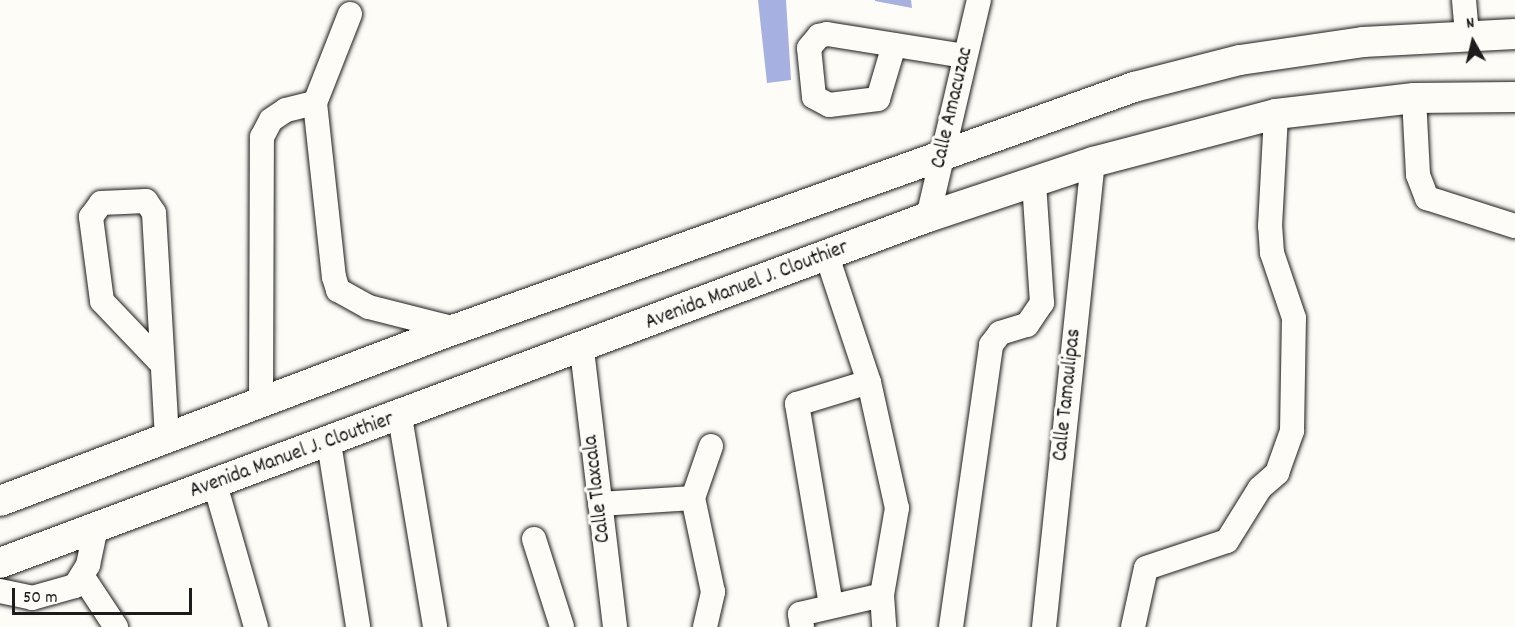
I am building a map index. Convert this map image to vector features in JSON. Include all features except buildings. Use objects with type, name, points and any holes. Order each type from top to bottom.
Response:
[{"type":"main road","points":[[0,501],[456,329],[942,153],[1134,87],[1240,60],[1363,42],[1515,34]]},
{"type":"main road","name":"Avenida Manuel J. Clouthier","points":[[0,563],[582,350],[928,217],[1093,162],[1276,114],[1414,98],[1515,97]]},
{"type":"street","name":"Calle Amacuzac","points":[[928,217],[979,0]]},
{"type":"street","points":[[1464,0],[1467,36]]},
{"type":"street","points":[[350,14],[315,103],[338,290],[369,307],[456,329]]},
{"type":"street","points":[[894,45],[965,56]]},
{"type":"street","points":[[1414,98],[1418,175],[1427,198],[1515,226]]},
{"type":"street","points":[[261,403],[262,137],[271,120],[286,110],[315,103]]},
{"type":"street","points":[[1133,627],[1146,568],[1227,541],[1260,488],[1277,473],[1292,431],[1294,318],[1272,254],[1270,226],[1276,114]]},
{"type":"street","name":"Calle Tamaulipas","points":[[1044,627],[1093,162]]},
{"type":"street","points":[[951,627],[991,345],[1000,333],[1027,325],[1042,303],[1034,182]]},
{"type":"street","points":[[160,362],[102,301],[91,217],[101,203],[152,205],[160,362],[167,438]]},
{"type":"street","points":[[827,256],[869,382],[897,508],[882,595],[884,627]]},
{"type":"street","name":"Calle Tlaxcala","points":[[582,350],[615,627]]},
{"type":"street","points":[[831,605],[797,404],[869,382]]},
{"type":"street","points":[[400,417],[435,627]]},
{"type":"street","points":[[329,442],[358,627]]},
{"type":"street","points":[[705,627],[712,592],[693,498],[711,446]]},
{"type":"street","points":[[215,484],[256,627]]},
{"type":"street","points":[[600,504],[693,498]]},
{"type":"street","points":[[0,591],[14,598],[52,596],[83,577],[96,528]]},
{"type":"street","points":[[534,540],[562,627]]},
{"type":"street","points":[[83,577],[116,627]]},
{"type":"street","points":[[802,627],[801,614],[831,605],[882,595]]}]
